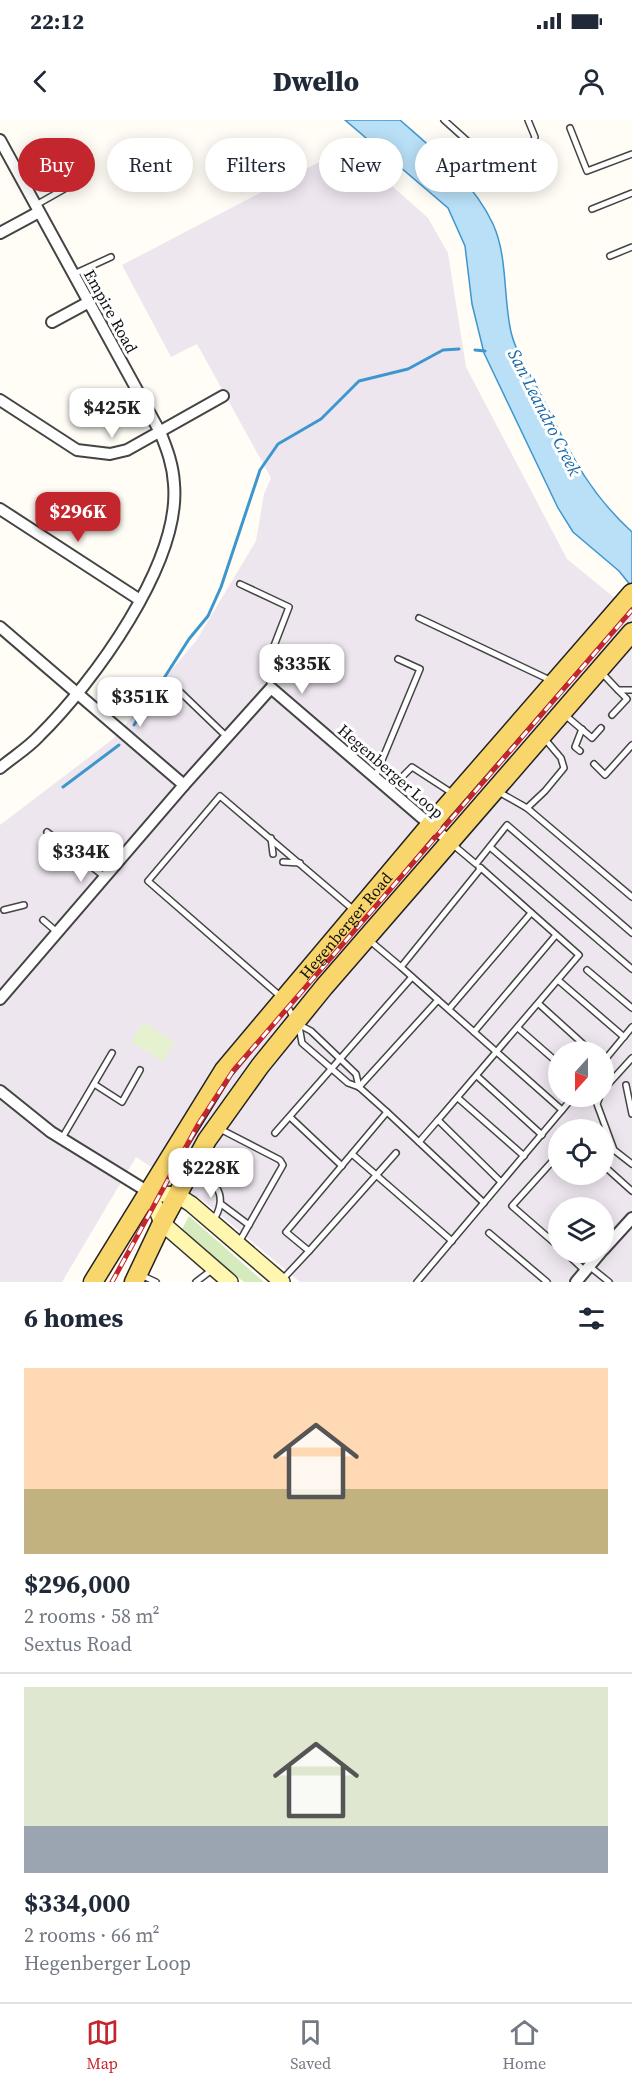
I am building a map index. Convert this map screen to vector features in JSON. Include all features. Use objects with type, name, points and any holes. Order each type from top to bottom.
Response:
[{"type":"main road","name":"Hegenberger Road","points":[[136,1278],[162,1223],[215,1126],[260,1066],[297,1024],[366,937],[598,670],[624,624],[631,595]]},
{"type":"main road","name":"Hegenberger Road","points":[[93,1282],[150,1193],[205,1096],[283,999],[555,682],[624,624]]},
{"type":"main road","points":[[230,1282],[162,1223],[150,1193],[177,1195],[281,1282]]},
{"type":"street","name":"Empire Road","points":[[0,140],[160,432],[170,457],[175,486],[168,536],[140,600],[122,632],[78,693],[38,737],[0,768]]},
{"type":"street","points":[[0,233],[37,209]]},
{"type":"street","points":[[52,321],[88,302]]},
{"type":"street","points":[[0,400],[77,450],[95,454],[110,454],[127,450],[224,396]]},
{"type":"street","points":[[0,509],[140,600]]},
{"type":"street","points":[[0,627],[183,785]]},
{"type":"street","points":[[0,999],[183,785],[271,688]]},
{"type":"street","name":"Hegenberger Loop","points":[[271,688],[449,841]]},
{"type":"street","points":[[0,1091],[36,1122],[150,1193]]},
{"type":"street","points":[[614,1238],[632,1218]]},
{"type":"street","points":[[576,1282],[591,1263]]},
{"type":"lane","points":[[444,120],[483,155],[492,158],[533,142],[535,137],[528,120]]},
{"type":"lane","points":[[570,128],[587,171],[632,154]]},
{"type":"lane","points":[[37,209],[61,192]]},
{"type":"lane","points":[[592,208],[632,193]]},
{"type":"lane","points":[[610,256],[632,247]]},
{"type":"lane","points":[[74,274],[111,257]]},
{"type":"lane","points":[[240,584],[289,607],[267,664],[271,688]]},
{"type":"lane","points":[[419,618],[555,682]]},
{"type":"lane","points":[[375,777],[420,669],[398,658]]},
{"type":"lane","points":[[598,670],[627,699],[612,715]]},
{"type":"lane","points":[[174,686],[227,737]]},
{"type":"lane","points":[[618,690],[632,690]]},
{"type":"lane","points":[[562,712],[592,738],[601,728]]},
{"type":"lane","points":[[580,751],[575,747],[582,729]]},
{"type":"lane","points":[[527,807],[545,791],[564,768],[561,758],[541,736]]},
{"type":"lane","points":[[594,764],[605,775],[632,745]]},
{"type":"lane","points":[[390,789],[412,767],[456,795]]},
{"type":"lane","points":[[494,789],[527,807],[632,897]]},
{"type":"lane","points":[[357,913],[272,838],[220,796],[147,881],[270,984],[283,999],[297,1024],[302,1043],[348,1083],[359,1087],[484,1203]]},
{"type":"lane","points":[[400,967],[507,825],[632,933]]},
{"type":"lane","points":[[47,832],[105,877]]},
{"type":"lane","points":[[272,838],[273,854]]},
{"type":"lane","points":[[419,1142],[498,1053],[579,955],[449,841]]},
{"type":"lane","points":[[490,847],[632,969]]},
{"type":"lane","points":[[283,862],[290,865],[300,863]]},
{"type":"lane","points":[[4,910],[24,905]]},
{"type":"lane","points":[[449,1009],[531,913]]},
{"type":"lane","points":[[43,920],[57,932]]},
{"type":"lane","points":[[474,1032],[556,935]]},
{"type":"lane","points":[[366,937],[562,1110]]},
{"type":"lane","points":[[587,970],[632,1008]]},
{"type":"lane","points":[[275,1133],[412,977]]},
{"type":"lane","points":[[558,980],[624,1037]]},
{"type":"lane","points":[[359,1087],[438,1000]]},
{"type":"lane","points":[[538,1004],[580,1041]]},
{"type":"lane","points":[[297,1024],[311,1031],[356,1074],[359,1087]]},
{"type":"lane","points":[[614,1049],[632,1027]]},
{"type":"lane","points":[[518,1028],[548,1054]]},
{"type":"lane","points":[[62,1138],[112,1053]]},
{"type":"lane","points":[[614,1078],[632,1058]]},
{"type":"lane","points":[[94,1084],[122,1102],[140,1070]]},
{"type":"lane","points":[[477,1076],[542,1135]]},
{"type":"lane","points":[[626,1085],[632,1114]]},
{"type":"lane","points":[[458,1098],[524,1156]]},
{"type":"lane","points":[[417,1282],[565,1107]]},
{"type":"lane","points":[[598,1107],[614,1150],[632,1164]]},
{"type":"lane","points":[[309,1251],[286,1232],[387,1112]]},
{"type":"lane","points":[[290,1117],[342,1166]]},
{"type":"lane","points":[[438,1120],[501,1182]]},
{"type":"lane","points":[[215,1126],[280,1160],[283,1165],[238,1244]]},
{"type":"lane","points":[[281,1282],[396,1153]]},
{"type":"lane","points":[[352,1154],[452,1241]]},
{"type":"lane","points":[[548,1166],[512,1206],[548,1237]]},
{"type":"lane","points":[[192,1168],[206,1176],[215,1187],[221,1204],[249,1225]]},
{"type":"lane","points":[[614,1175],[632,1191]]},
{"type":"lane","points":[[212,1222],[221,1204]]},
{"type":"lane","points":[[489,1233],[547,1282]]},
{"type":"lane","points":[[580,1263],[609,1282]]},
{"type":"lane","points":[[196,1282],[214,1268]]},
{"type":"lane","points":[[136,1278],[156,1282]]},
{"type":"shaded area","points":[[319,162],[319,192],[399,192],[428,218],[448,253],[466,367],[567,559],[632,612],[632,1282],[300,1282],[206,1203],[136,1157],[62,1282],[0,1282],[0,825],[113,739],[196,641],[256,541],[264,494],[271,478],[197,344],[171,357],[122,265],[262,192],[307,192],[307,168]]},
{"type":"green space","points":[[143,1022],[175,1042],[163,1061],[131,1042]]},
{"type":"green space","points":[[189,1216],[264,1282],[244,1282],[180,1233]]},
{"type":"water","points":[[345,120],[400,120],[420,138],[415,138],[415,180],[403,170],[403,138],[366,138]]},
{"type":"water","name":"San Leandro Creek","points":[[429,192],[473,192],[493,224],[501,250],[509,319],[516,348],[579,467],[602,500],[632,532],[632,587],[619,571],[573,532],[558,508],[484,353],[472,304],[465,246],[448,208]]},
{"type":"waterway","points":[[134,725],[189,639],[208,616],[221,587],[260,470],[278,444],[321,419],[359,381],[408,369],[443,350],[459,349]]},
{"type":"waterway","points":[[475,350],[485,351]]},
{"type":"waterway","points":[[63,787],[119,745]]},
{"type":"railway","points":[[112,1282],[199,1123],[233,1071],[632,610]]}]
